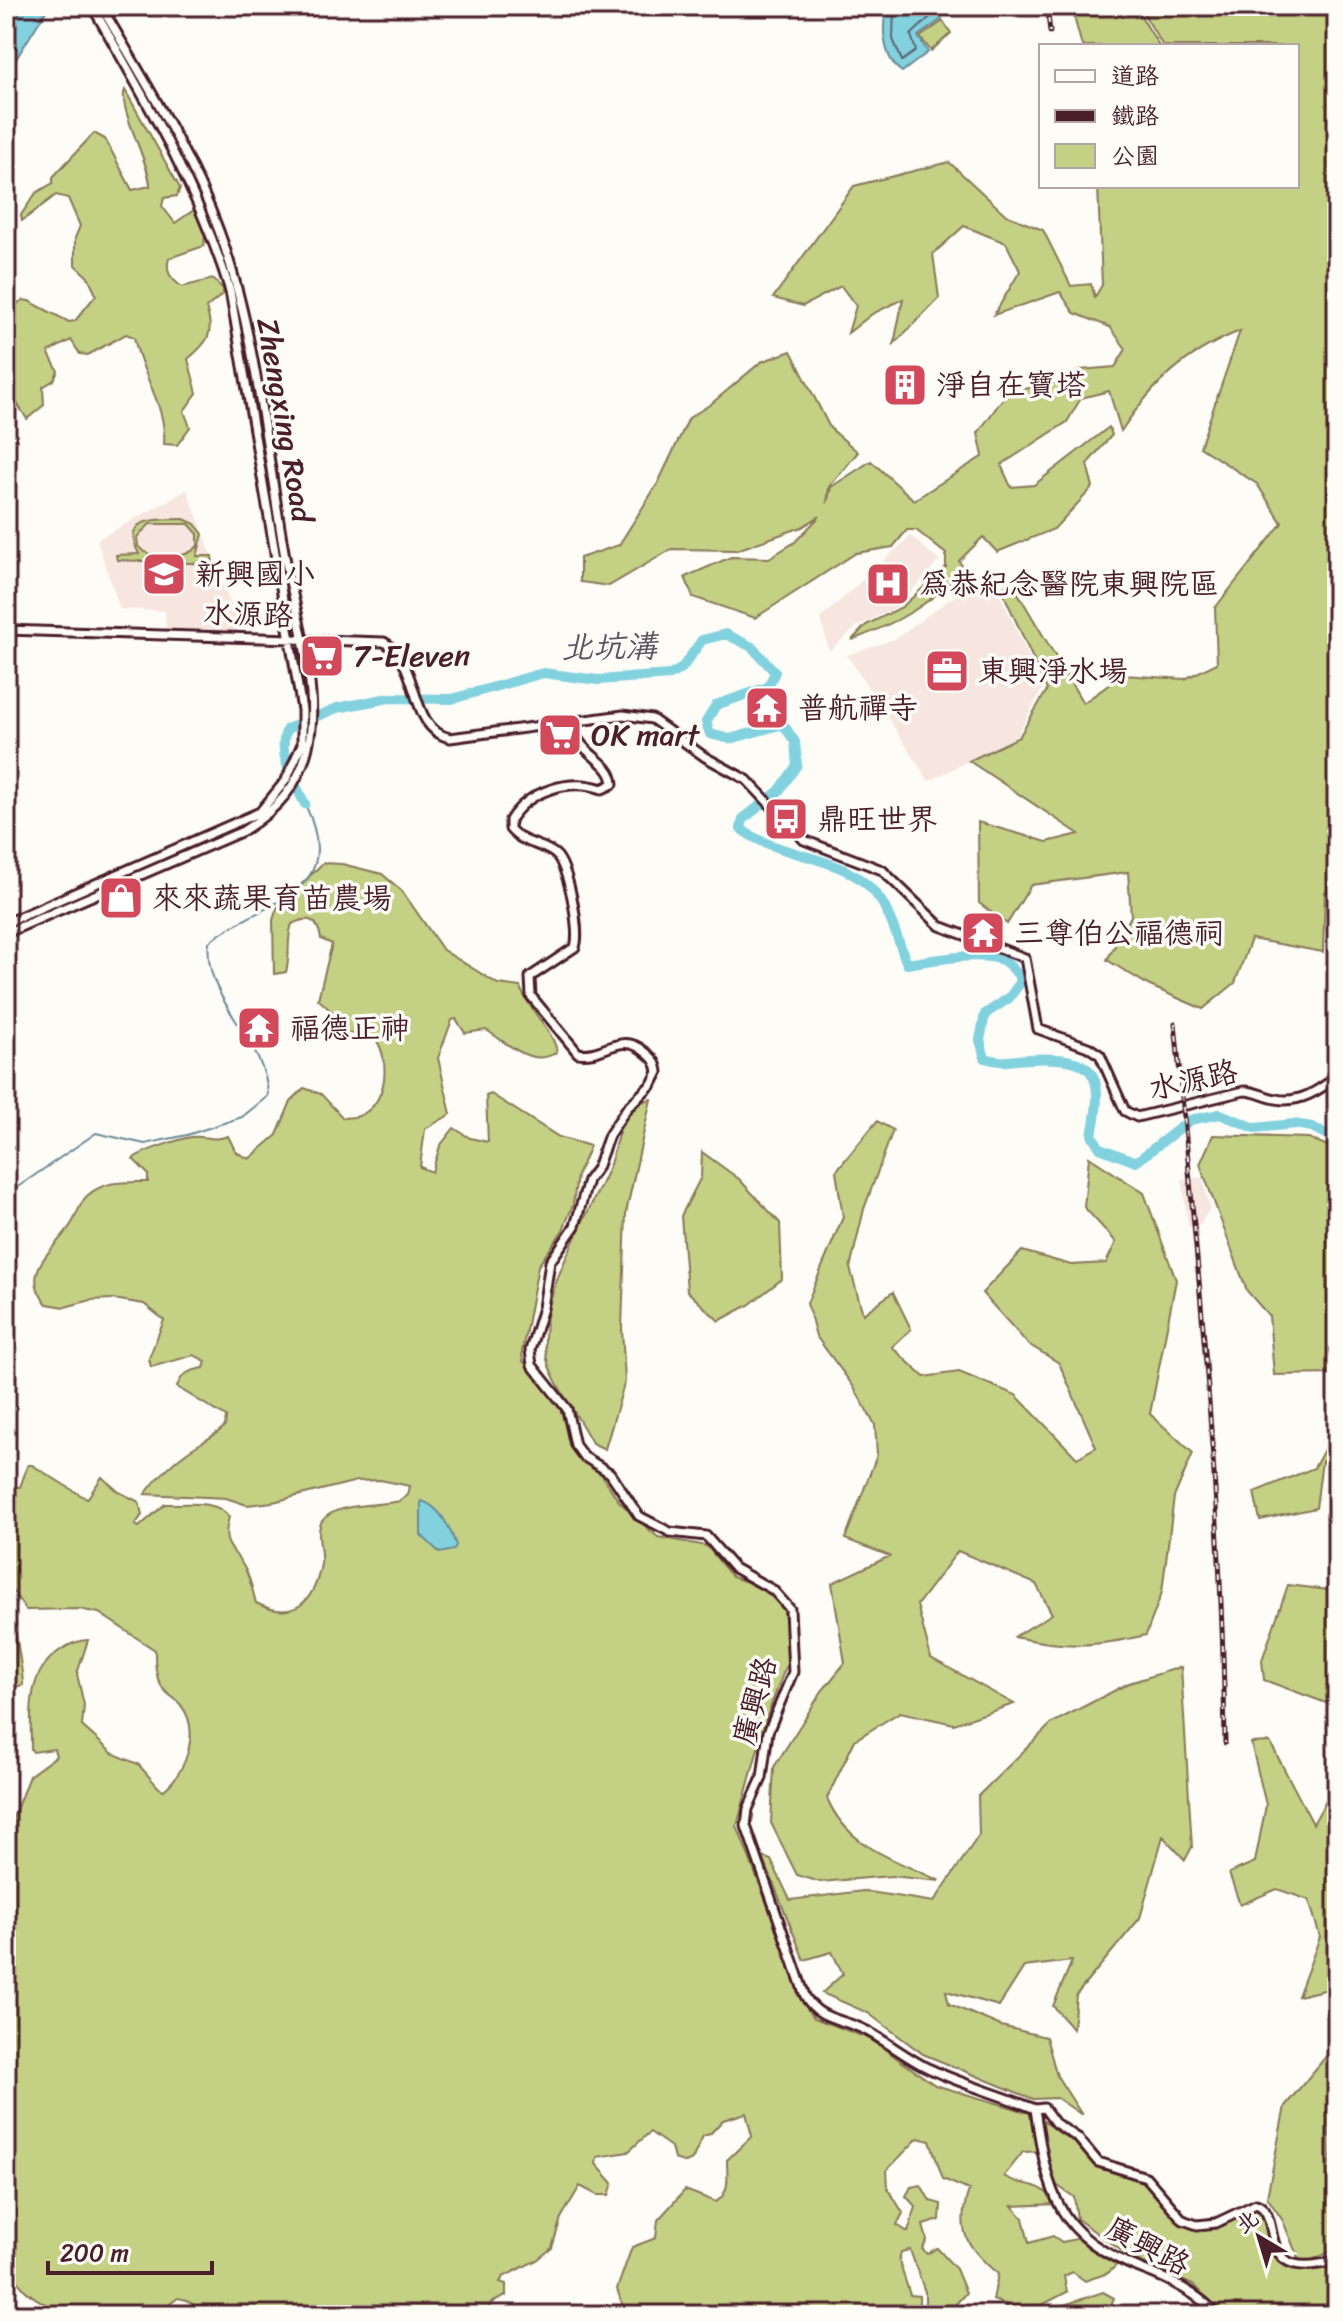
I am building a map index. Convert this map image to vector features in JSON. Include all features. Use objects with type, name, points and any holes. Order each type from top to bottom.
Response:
[{"type":"street","points":[[92,6],[144,90]]},
{"type":"street","points":[[101,6],[144,90]]},
{"type":"street","name":"Zhengxing Road","points":[[6,923],[248,819],[276,795],[288,776],[311,710],[302,640],[249,347],[220,233],[196,177],[144,90]]},
{"type":"street","name":"Zhengxing Road","points":[[6,933],[243,831],[269,815],[301,771],[307,726],[302,713],[292,640],[230,291],[212,231],[144,90]]},
{"type":"street","name":"水源路","points":[[6,630],[384,642],[398,654],[431,728],[450,738],[623,715],[652,719],[705,757],[735,771],[804,840],[882,870],[940,926],[1022,956],[1029,965],[1034,1019],[1038,1029],[1088,1047],[1100,1055],[1125,1111],[1137,1117],[1244,1091],[1254,1091],[1273,1099],[1302,1098],[1337,1076]]},
{"type":"street","name":"廣興路","points":[[572,721],[575,739],[610,773],[613,784],[602,789],[588,784],[561,786],[535,796],[510,820],[510,829],[516,835],[557,855],[574,910],[575,947],[530,977],[531,996],[572,1049],[592,1054],[619,1042],[630,1043],[648,1054],[658,1072],[652,1084],[627,1108],[609,1135],[597,1168],[588,1180],[575,1226],[550,1262],[543,1308],[530,1357],[532,1365],[567,1409],[575,1445],[583,1456],[610,1473],[639,1516],[670,1532],[706,1536],[734,1568],[773,1590],[790,1609],[793,1672],[768,1732],[762,1778],[748,1809],[746,1826],[812,2009],[825,2017],[845,2020],[866,2030],[929,2069],[1035,2109],[1061,2212],[1077,2232],[1088,2243],[1116,2258],[1165,2278],[1217,2315]]},
{"type":"street","points":[[1035,2109],[1044,2108],[1055,2123],[1078,2138],[1098,2162],[1146,2177],[1183,2220],[1197,2225],[1216,2223],[1256,2204],[1266,2212],[1275,2248],[1286,2261],[1296,2264],[1337,2260]]},
{"type":"shaded area","name":"新興國小","points":[[187,490],[242,635],[166,631],[165,611],[120,609],[97,540]]},
{"type":"shaded area","name":"為恭紀念醫院東興院區","points":[[911,536],[939,561],[897,607],[858,626],[829,651],[821,618]]},
{"type":"shaded area","name":"東興淨水場","points":[[989,571],[1043,687],[1017,736],[929,781],[847,655],[895,639]]},
{"type":"shaded area","points":[[1202,1178],[1210,1208],[1200,1225],[1188,1226],[1182,1179]]},
{"type":"green space","points":[[1071,6],[1135,6],[1158,44],[1081,44]]},
{"type":"green space","points":[[1139,6],[1337,6],[1337,884],[1325,892],[1323,952],[1251,939],[1235,983],[1203,1009],[1150,986],[1107,960],[1131,916],[1128,872],[1031,885],[1007,924],[979,903],[978,822],[1047,842],[1079,834],[969,761],[1019,737],[1047,690],[1001,588],[1012,583],[1083,703],[1123,675],[1185,679],[1217,663],[1215,608],[1282,523],[1257,484],[1200,447],[1240,331],[1203,349],[1172,371],[1121,431],[1109,391],[1081,398],[1067,422],[1001,465],[1011,487],[1034,485],[1109,427],[1112,435],[1087,464],[1093,487],[1054,529],[997,552],[983,537],[959,561],[965,571],[937,594],[900,619],[852,640],[866,625],[902,607],[946,567],[946,554],[916,530],[907,530],[893,547],[856,553],[755,618],[693,597],[685,577],[731,557],[769,558],[795,542],[820,516],[802,527],[737,550],[672,549],[609,586],[580,582],[580,558],[619,545],[658,483],[689,418],[711,404],[761,362],[791,351],[830,428],[858,452],[829,487],[827,503],[831,487],[871,461],[914,500],[983,456],[978,433],[1001,401],[1014,391],[1064,381],[1080,370],[1115,367],[1126,349],[1110,327],[1074,313],[1060,292],[994,315],[1020,271],[1006,243],[964,226],[933,254],[939,298],[894,344],[903,299],[872,314],[848,333],[856,306],[841,286],[803,306],[773,298],[854,186],[949,162],[1006,215],[1043,230],[1071,286],[1091,284],[1095,297],[1102,285],[1098,188],[1299,188],[1299,44],[1162,44]]},
{"type":"green space","points":[[943,21],[951,33],[931,51],[920,37]]},
{"type":"green space","points":[[125,90],[180,188],[177,196],[164,198],[162,206],[175,223],[194,210],[205,233],[204,246],[169,258],[170,275],[182,287],[213,279],[223,289],[223,294],[206,308],[210,325],[208,337],[188,359],[197,393],[184,411],[190,427],[177,445],[164,444],[158,403],[134,337],[126,334],[88,355],[80,354],[71,340],[48,352],[58,371],[54,380],[43,387],[44,405],[27,419],[13,397],[6,398],[6,310],[23,300],[69,322],[75,321],[96,295],[89,278],[75,265],[75,238],[80,226],[68,198],[56,195],[22,221],[21,215],[36,193],[53,183],[53,177],[94,133],[105,139],[132,190],[150,186],[129,122]]},
{"type":"green space","points":[[184,519],[195,524],[203,534],[197,556],[212,556],[213,564],[117,560],[116,555],[139,554],[134,541],[138,526],[154,520]],"holes":[[[150,524],[189,524],[198,534],[198,546],[192,551],[168,557],[151,554],[138,546],[137,537]]]},
{"type":"green space","points":[[323,863],[342,864],[382,874],[402,891],[443,950],[498,984],[520,987],[555,1044],[557,1052],[538,1058],[529,1056],[486,1030],[465,1033],[456,1019],[452,1020],[438,1058],[451,1114],[425,1129],[420,1167],[432,1172],[440,1146],[454,1128],[470,1138],[488,1142],[486,1096],[491,1094],[559,1137],[590,1146],[577,1176],[573,1205],[563,1230],[538,1266],[523,1361],[558,1401],[572,1449],[598,1469],[618,1500],[637,1519],[658,1537],[707,1546],[732,1577],[776,1592],[783,1604],[790,1655],[766,1719],[737,1826],[796,1979],[798,1995],[814,2018],[870,2039],[935,2085],[1027,2112],[1078,2141],[1097,2167],[1149,2184],[1176,2216],[1195,2228],[1223,2226],[1245,2210],[1255,2208],[1268,2223],[1275,2249],[1281,2256],[1305,2266],[1337,2268],[1337,2315],[1226,2315],[1193,2285],[1130,2257],[1077,2219],[1074,2197],[1052,2182],[1046,2151],[1023,2152],[1004,2176],[1044,2190],[1056,2204],[1012,2206],[1023,2218],[1029,2243],[1053,2236],[1062,2242],[1081,2238],[1121,2261],[1108,2273],[1085,2281],[1073,2272],[1064,2276],[1067,2292],[1023,2315],[998,2315],[1007,2305],[993,2300],[998,2274],[978,2256],[964,2228],[963,2217],[969,2190],[943,2179],[930,2141],[918,2138],[887,2170],[888,2188],[903,2213],[897,2225],[908,2232],[916,2207],[906,2196],[911,2187],[921,2185],[930,2201],[941,2204],[940,2220],[923,2225],[927,2240],[922,2249],[927,2254],[937,2248],[956,2269],[966,2293],[955,2305],[925,2315],[925,2292],[910,2250],[901,2252],[899,2261],[910,2295],[919,2296],[919,2315],[626,2315],[617,2289],[632,2247],[656,2238],[658,2220],[685,2190],[716,2202],[721,2198],[727,2183],[727,2160],[752,2136],[746,2113],[723,2120],[710,2134],[703,2136],[692,2160],[686,2163],[674,2159],[671,2147],[650,2132],[628,2152],[597,2157],[596,2164],[613,2183],[609,2195],[597,2195],[580,2186],[561,2218],[552,2248],[537,2260],[503,2277],[500,2282],[506,2284],[506,2296],[491,2303],[486,2315],[473,2315],[465,2308],[459,2315],[206,2315],[187,2300],[178,2298],[155,2315],[54,2315],[27,2292],[6,2267],[6,1836],[29,1776],[56,1756],[54,1749],[33,1752],[31,1749],[31,1708],[36,1683],[48,1660],[73,1643],[88,1640],[77,1674],[84,1705],[82,1726],[112,1753],[138,1764],[164,1790],[185,1761],[190,1726],[187,1714],[160,1683],[155,1650],[99,1613],[79,1609],[26,1610],[13,1592],[6,1598],[6,1487],[20,1487],[28,1465],[32,1465],[87,1499],[102,1477],[119,1492],[139,1502],[142,1515],[135,1525],[139,1527],[165,1504],[209,1505],[224,1511],[229,1517],[228,1542],[246,1571],[256,1603],[281,1610],[300,1605],[313,1589],[321,1564],[319,1536],[322,1521],[337,1511],[400,1501],[408,1495],[410,1486],[380,1480],[357,1481],[273,1502],[247,1505],[226,1498],[145,1494],[175,1461],[225,1426],[226,1417],[177,1387],[184,1375],[204,1368],[206,1361],[194,1355],[151,1367],[149,1358],[164,1320],[144,1304],[113,1299],[91,1300],[65,1307],[47,1304],[36,1281],[43,1260],[72,1223],[87,1196],[108,1185],[148,1182],[148,1174],[133,1159],[137,1156],[191,1137],[228,1136],[236,1152],[249,1159],[277,1135],[291,1101],[304,1088],[321,1094],[343,1118],[361,1115],[377,1101],[384,1079],[383,1056],[374,1037],[344,1032],[340,1019],[318,999],[332,944],[321,939],[318,927],[312,921],[292,924],[286,972],[274,974],[273,920],[277,908]]},
{"type":"green space","points":[[651,1099],[626,1213],[622,1328],[625,1381],[605,1449],[592,1443],[551,1372],[545,1340],[547,1315],[564,1262],[609,1167],[623,1121],[634,1107]]},
{"type":"green space","points":[[877,1121],[893,1130],[864,1209],[850,1268],[863,1314],[893,1292],[911,1329],[892,1347],[924,1377],[959,1372],[1016,1395],[1077,1458],[1096,1447],[1059,1363],[1028,1344],[982,1293],[1022,1251],[1071,1265],[1106,1263],[1116,1242],[1084,1207],[1089,1157],[1144,1193],[1176,1280],[1150,1414],[1193,1453],[1174,1497],[1162,1592],[1146,1635],[1080,1645],[1014,1637],[1052,1614],[1036,1584],[958,1551],[917,1605],[931,1658],[1014,1704],[954,1724],[900,1712],[855,1740],[827,1798],[836,1815],[847,1829],[874,1850],[940,1881],[891,1876],[820,1882],[797,1875],[771,1823],[774,1767],[822,1691],[845,1663],[832,1583],[890,1556],[845,1539],[877,1455],[875,1425],[853,1386],[816,1336],[807,1303],[843,1217],[836,1171]]},
{"type":"green space","points":[[1213,1135],[1309,1138],[1337,1150],[1337,1374],[1274,1375],[1269,1316],[1247,1291],[1200,1164]]},
{"type":"green space","points":[[702,1152],[739,1179],[780,1223],[782,1279],[749,1305],[719,1321],[687,1291],[681,1216],[701,1177]]},
{"type":"green space","points":[[1337,1426],[1337,1462],[1322,1461],[1316,1508],[1260,1520],[1254,1492],[1314,1468]]},
{"type":"green space","points":[[1288,1585],[1337,1591],[1337,1707],[1264,1680],[1262,1660]]},
{"type":"green space","points":[[12,1615],[23,1681],[23,1685],[14,1687],[6,1671],[6,1616]]},
{"type":"green space","points":[[1181,1667],[1192,1847],[1185,1860],[1163,1836],[1140,1918],[1076,1995],[1073,2029],[1053,2006],[1072,1961],[1024,1967],[999,2006],[946,1991],[949,2004],[1001,2026],[1046,2037],[1057,2076],[1082,2115],[1057,2098],[1033,2099],[923,2054],[868,2013],[822,1993],[843,1974],[832,1952],[804,1960],[763,1857],[771,1860],[790,1900],[863,1891],[934,1902],[979,1835],[978,1796],[1052,1723],[1129,1683]]},
{"type":"green space","points":[[1270,1742],[1313,1824],[1337,1781],[1337,1999],[1333,1988],[1298,1996],[1320,1937],[1309,1900],[1277,1889],[1240,1905],[1229,1873],[1255,1862],[1266,1805],[1251,1743]]},
{"type":"green space","points":[[1337,2043],[1337,2117],[1329,2129],[1330,2164],[1337,2160],[1337,2249],[1301,2265],[1283,2221],[1267,2197],[1285,2106]]},
{"type":"green space","points":[[1103,2292],[1114,2298],[1107,2315],[1034,2315]]},
{"type":"water","points":[[6,6],[49,6],[6,75]]},
{"type":"water","points":[[887,6],[932,6],[942,19],[918,36],[928,52],[902,72],[887,51],[884,23]]},
{"type":"water","points":[[421,1501],[433,1507],[443,1518],[456,1545],[454,1550],[440,1553],[421,1535]]},
{"type":"waterway","name":"北坑溝","points":[[305,804],[285,757],[284,738],[287,729],[337,708],[389,698],[452,699],[543,673],[598,680],[670,675],[682,668],[702,640],[726,634],[752,647],[775,672],[768,687],[716,705],[706,722],[710,734],[730,739],[783,724],[795,742],[797,765],[779,791],[743,819],[741,829],[776,847],[835,866],[868,885],[885,908],[907,964],[984,956],[1009,965],[1022,980],[1009,998],[985,1014],[980,1040],[985,1058],[1002,1061],[1069,1060],[1082,1065],[1095,1082],[1097,1096],[1092,1135],[1100,1148],[1136,1162],[1190,1120],[1220,1114],[1255,1128],[1294,1124],[1312,1127],[1337,1140]]},
{"type":"waterway","name":"北坑溝","points":[[6,1195],[96,1133],[145,1144],[187,1135],[242,1117],[268,1096],[265,1076],[257,1057],[215,983],[209,963],[209,942],[294,892],[308,877],[316,859],[316,835],[305,804]]},
{"type":"railway","points":[[1047,6],[1050,32]]},
{"type":"railway","points":[[1175,1023],[1214,1473],[1225,1743]]},
{"type":"place","name":"淨自在寶塔","points":[[905,385]]},
{"type":"place","name":"新興國小","points":[[164,574]]},
{"type":"place","name":"為恭紀念醫院東興院區","points":[[888,584]]},
{"type":"place","name":"7-Eleven","points":[[322,656]]},
{"type":"place","name":"東興淨水場","points":[[947,671]]},
{"type":"place","name":"普航禪寺","points":[[767,708]]},
{"type":"place","name":"OK mart","points":[[560,735]]},
{"type":"place","name":"鼎旺世界","points":[[786,819]]},
{"type":"place","name":"來來蔬果育苗農場","points":[[121,898]]},
{"type":"place","name":"三尊伯公福德祠","points":[[983,933]]},
{"type":"place","name":"福德正神","points":[[259,1028]]}]
